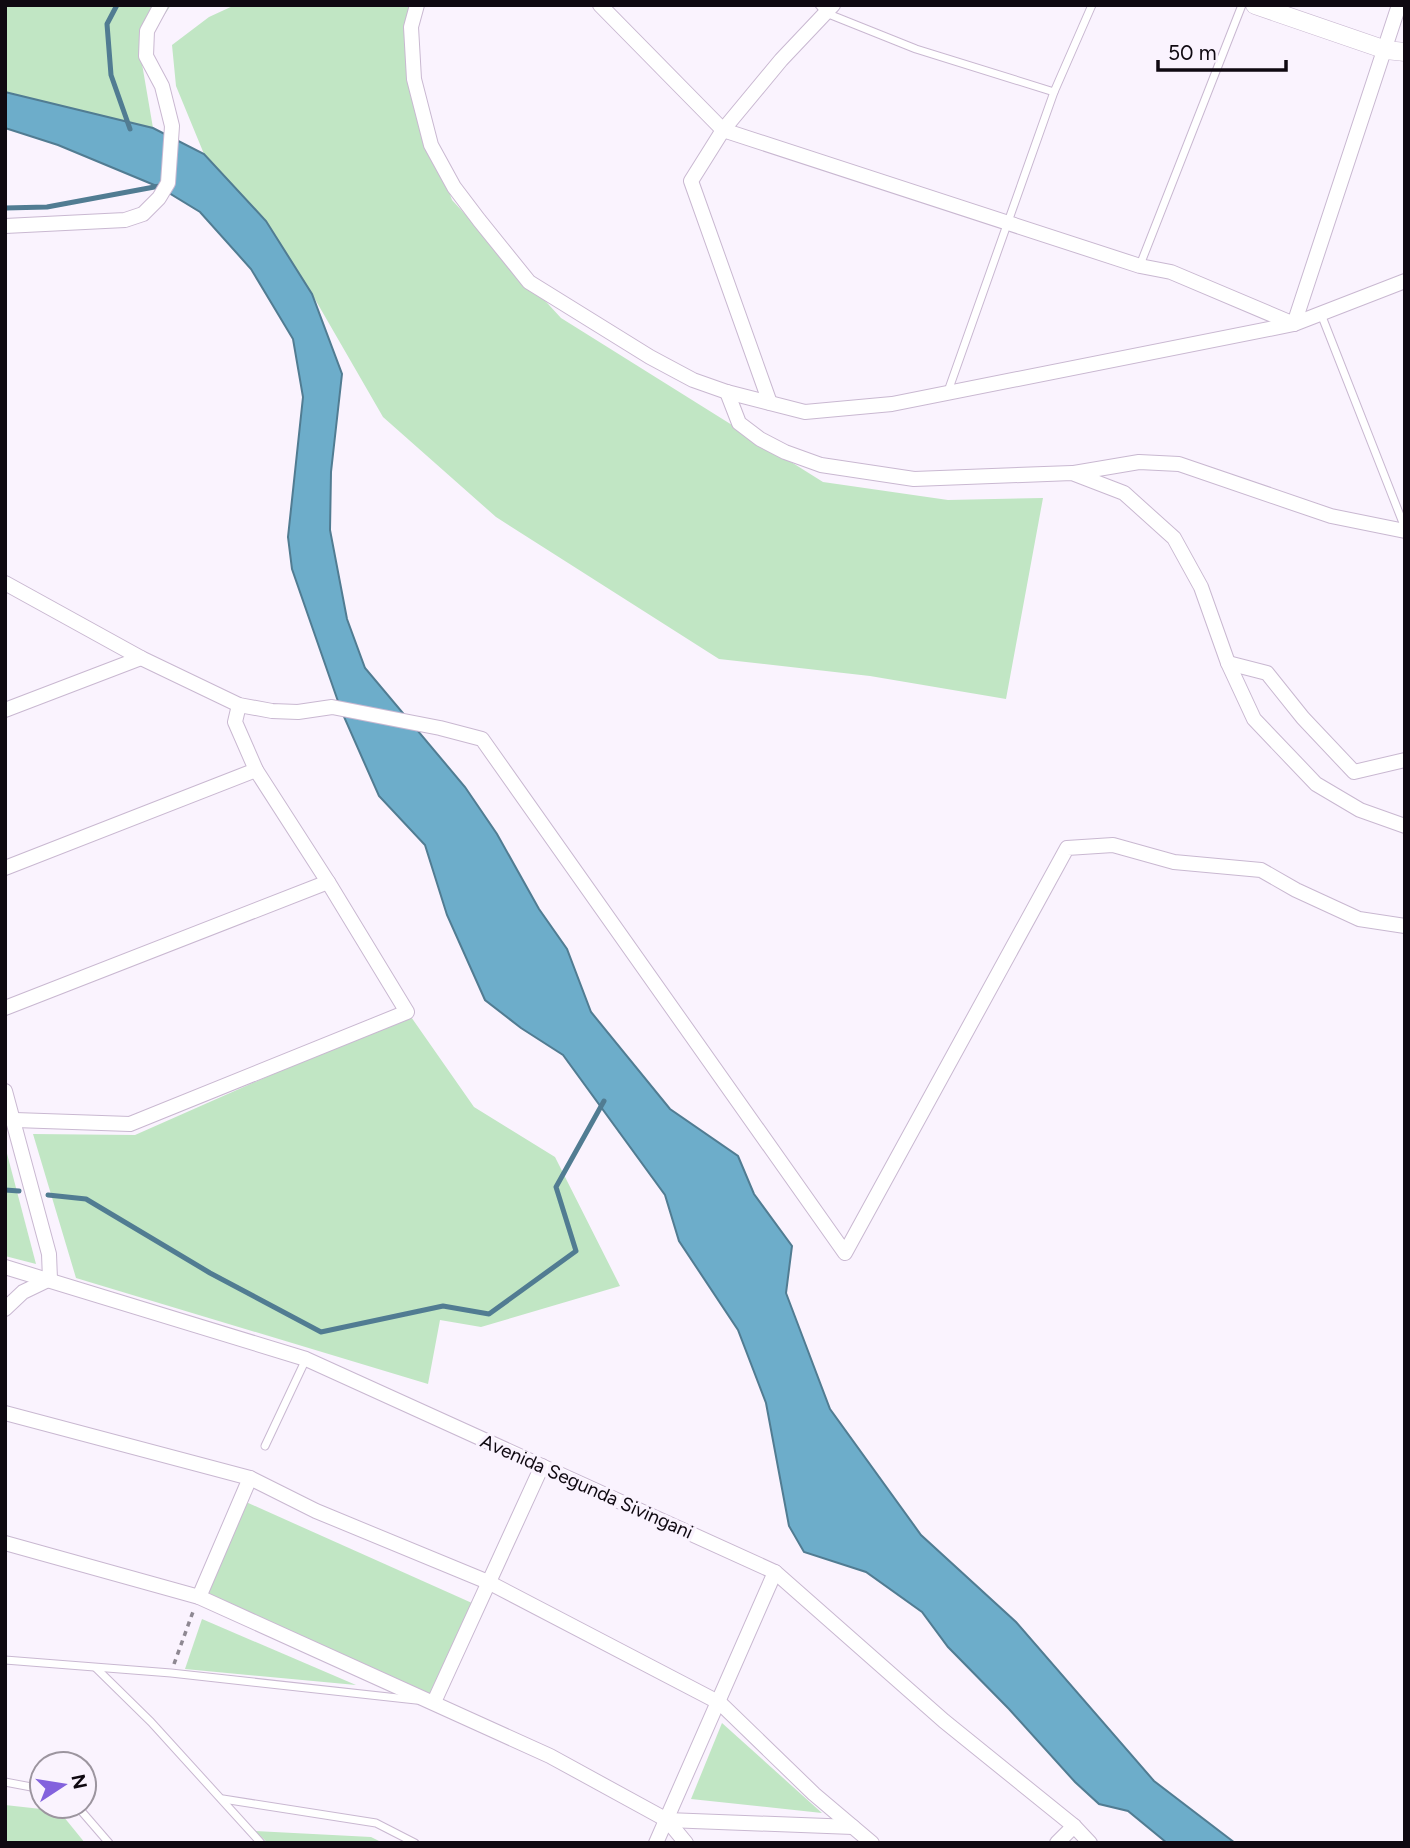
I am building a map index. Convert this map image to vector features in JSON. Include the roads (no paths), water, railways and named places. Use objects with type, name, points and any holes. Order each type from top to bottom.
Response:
[{"type":"street","points":[[5,226],[125,220],[143,214],[159,198],[168,183],[172,127],[162,86],[146,56],[147,31],[161,5]]},
{"type":"street","points":[[417,5],[411,27],[414,79],[430,145],[454,187],[479,220],[529,282],[650,357],[693,380],[727,392],[805,412],[892,404],[1294,324],[1405,281]]},
{"type":"street","points":[[600,5],[723,130],[1140,266],[1171,272],[1294,324]]},
{"type":"street","points":[[1255,5],[1386,50],[1405,52]]},
{"type":"street","points":[[1294,324],[1399,5]]},
{"type":"street","points":[[771,403],[691,181],[723,130],[826,8]]},
{"type":"street","points":[[727,392],[739,423],[760,439],[785,452],[821,465],[914,479],[1072,473],[1139,462],[1179,464],[1331,516],[1405,530]]},
{"type":"street","points":[[1072,473],[1124,493],[1174,538],[1201,587],[1228,663],[1254,719],[1316,784],[1360,810],[1405,826]]},
{"type":"street","points":[[5,583],[141,657],[239,705],[298,712],[332,707],[482,739],[845,1253],[1067,848],[1113,845],[1174,862],[1261,870],[1296,890],[1359,919],[1405,926]]},
{"type":"street","points":[[5,710],[141,657]]},
{"type":"street","points":[[1228,663],[1267,673],[1303,718],[1354,772],[1405,760]]},
{"type":"street","points":[[15,1120],[130,1124],[407,1012],[256,770],[235,722],[239,705]]},
{"type":"street","points":[[5,868],[256,770]]},
{"type":"street","points":[[5,1008],[328,882]]},
{"type":"street","points":[[5,1091],[49,1254],[50,1279],[23,1292],[5,1309]]},
{"type":"street","name":"Avenida Segunda Sivingani","points":[[5,1267],[306,1359],[775,1572],[944,1721],[1074,1825],[1090,1843]]},
{"type":"street","points":[[5,1413],[250,1478],[316,1511],[488,1581],[720,1703],[814,1794],[872,1843]]},
{"type":"street","points":[[434,1702],[542,1466]]},
{"type":"street","points":[[199,1597],[250,1478]]},
{"type":"street","points":[[5,1543],[199,1597],[550,1756],[667,1820],[686,1843]]},
{"type":"street","points":[[656,1843],[720,1703],[775,1572]]},
{"type":"street","points":[[667,1820],[853,1826]]},
{"type":"street","points":[[1058,1843],[1074,1825]]},
{"type":"lane","points":[[947,394],[1054,92],[1092,5]]},
{"type":"lane","points":[[1140,266],[1242,5]]},
{"type":"lane","points":[[826,8],[916,49],[1054,92]]},
{"type":"lane","points":[[1321,314],[1405,530]]},
{"type":"lane","points":[[265,1446],[306,1359]]},
{"type":"lane","points":[[5,1660],[171,1673],[434,1702]]},
{"type":"lane","points":[[96,1668],[151,1722],[261,1843]]},
{"type":"lane","points":[[5,1782],[28,1786]]},
{"type":"lane","points":[[222,1798],[376,1824],[415,1843]]},
{"type":"lane","points":[[89,1820],[108,1843]]},
{"type":"water","points":[[5,92],[153,128],[204,154],[266,221],[312,294],[342,374],[331,472],[330,530],[347,619],[365,668],[465,787],[497,834],[539,909],[567,949],[591,1012],[670,1109],[738,1156],[754,1194],[792,1246],[786,1293],[830,1409],[921,1535],[1016,1622],[1154,1781],[1235,1843],[1167,1843],[1128,1811],[1099,1804],[948,1647],[922,1612],[866,1572],[804,1552],[789,1526],[766,1403],[738,1330],[679,1241],[665,1195],[563,1055],[521,1028],[485,1000],[447,915],[425,845],[379,796],[341,710],[292,569],[288,537],[303,397],[293,339],[251,269],[200,212],[159,187],[58,145],[5,128]]},
{"type":"waterway","points":[[117,5],[107,24],[111,75],[130,129]]},
{"type":"waterway","points":[[5,208],[47,207],[165,185]]},
{"type":"waterway","points":[[48,1195],[86,1199],[210,1273],[321,1332],[443,1306],[489,1314],[576,1251],[556,1187],[604,1101]]},
{"type":"waterway","points":[[5,1190],[19,1191]]}]
